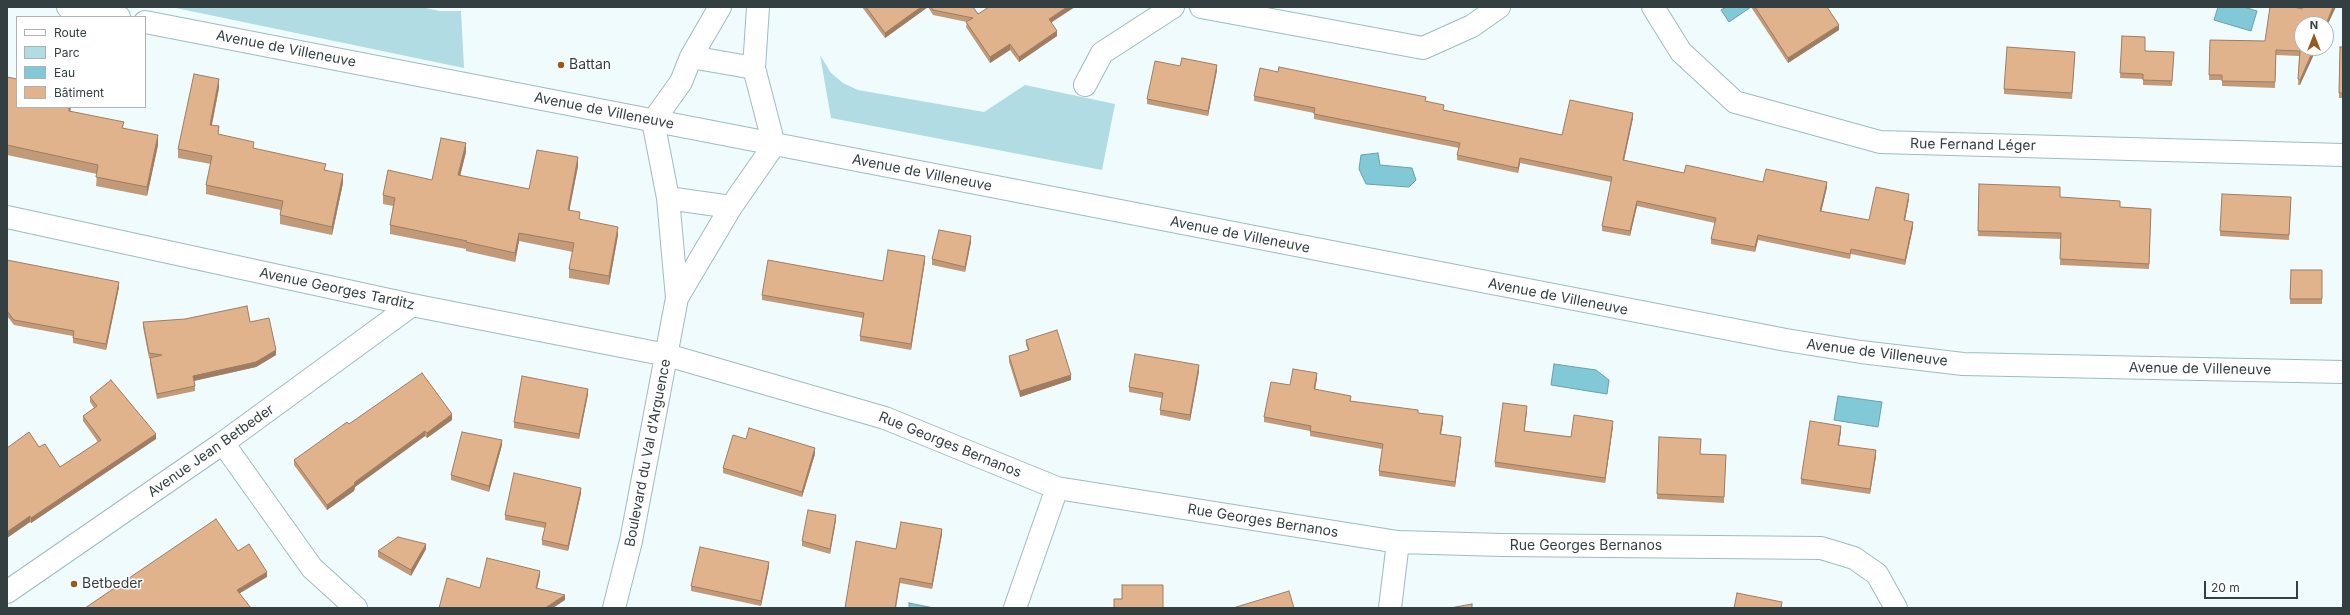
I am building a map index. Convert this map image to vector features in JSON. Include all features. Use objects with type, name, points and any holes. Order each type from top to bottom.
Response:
[{"type":"street","points":[[68,7],[114,16]]},
{"type":"street","points":[[677,298],[668,198],[653,121],[681,82],[690,57],[720,7]]},
{"type":"street","points":[[677,298],[731,207],[774,144],[754,68],[758,7]]},
{"type":"street","points":[[1085,84],[1102,53],[1173,7]]},
{"type":"street","points":[[1201,7],[1423,48],[1472,26],[1499,7]]},
{"type":"street","name":"Rue Fernand Léger","points":[[1653,7],[1681,52],[1735,102],[1880,142],[2343,155]]},
{"type":"street","name":"Avenue de Villeneuve","points":[[146,22],[1786,340],[1862,352],[1963,364],[2343,372]]},
{"type":"street","points":[[690,57],[754,68]]},
{"type":"street","points":[[668,198],[731,207]]},
{"type":"street","name":"Avenue Georges Tarditz","points":[[7,218],[412,305],[667,355]]},
{"type":"street","name":"Boulevard du Val d'Arguence","points":[[614,608],[631,541],[677,298]]},
{"type":"street","name":"Avenue Jean Betbeder","points":[[7,592],[223,443],[412,305]]},
{"type":"street","name":"Rue Georges Bernanos","points":[[667,355],[885,418],[1057,488],[1398,542],[1502,545],[1821,548],[1854,558],[1877,574],[1896,608]]},
{"type":"street","points":[[223,443],[312,568],[356,608]]},
{"type":"street","points":[[1014,608],[1057,488]]},
{"type":"street","points":[[1390,608],[1398,542]]},
{"type":"green space","points":[[171,7],[420,7],[440,11],[461,11],[464,68]]},
{"type":"green space","points":[[820,55],[831,73],[843,83],[858,90],[984,112],[1025,85],[1115,104],[1102,170],[831,118]]},
{"type":"water","points":[[1726,7],[1751,7],[1729,22],[1721,10]]},
{"type":"water","points":[[2218,7],[2244,7],[2257,11],[2251,31],[2214,20]]},
{"type":"water","points":[[1378,153],[1380,165],[1412,168],[1416,180],[1409,187],[1366,184],[1359,169],[1361,155]]},
{"type":"water","points":[[1554,364],[1596,370],[1609,380],[1607,394],[1551,385]]},
{"type":"water","points":[[1838,396],[1882,402],[1878,427],[1834,420]]},
{"type":"water","points":[[909,603],[934,608],[909,608]]},
{"type":"building","points":[[866,7],[921,7],[885,33]]},
{"type":"building","points":[[931,7],[973,7],[978,14],[989,7],[1067,7],[1049,19],[1057,31],[1019,57],[1010,44],[990,57],[966,22],[973,18],[933,10]]},
{"type":"building","points":[[1755,7],[1827,7],[1839,25],[1788,58]]},
{"type":"building","points":[[2270,7],[2294,7],[2302,9],[2303,7],[2333,7],[2329,16],[2294,16],[2294,51],[2276,50],[2275,82],[2222,81],[2222,75],[2209,75],[2210,40],[2265,41]]},
{"type":"building","points":[[2122,36],[2145,37],[2145,51],[2174,52],[2172,81],[2143,80],[2143,74],[2120,73]]},
{"type":"building","points":[[2007,47],[2075,52],[2072,93],[2004,89]]},
{"type":"building","points":[[2340,47],[2343,47],[2343,93],[2339,93]]},
{"type":"building","points":[[2300,56],[2310,56],[2300,80],[2298,79]]},
{"type":"building","points":[[1182,58],[1217,65],[1208,111],[1147,99],[1155,61],[1180,66]]},
{"type":"building","points":[[1279,67],[1426,97],[1425,101],[1444,105],[1443,110],[1562,135],[1570,100],[1633,113],[1623,160],[1684,173],[1686,165],[1763,182],[1766,169],[1827,182],[1820,211],[1869,220],[1876,187],[1909,194],[1904,220],[1913,222],[1905,260],[1851,249],[1850,254],[1758,235],[1755,247],[1711,239],[1716,218],[1637,201],[1630,231],[1602,226],[1612,177],[1520,158],[1518,168],[1457,155],[1460,143],[1314,114],[1315,108],[1254,96],[1260,68],[1278,72]]},
{"type":"building","points":[[194,74],[219,79],[210,125],[219,126],[218,134],[254,142],[253,148],[326,164],[324,170],[343,174],[332,227],[280,215],[283,201],[206,185],[212,156],[178,149]]},
{"type":"building","points":[[7,77],[16,79],[16,108],[69,108],[69,111],[124,122],[122,128],[158,135],[147,187],[96,177],[98,165],[7,145]]},
{"type":"building","points":[[441,138],[466,143],[458,175],[529,189],[537,150],[578,157],[568,210],[580,212],[579,219],[618,227],[609,276],[569,269],[574,243],[519,233],[515,253],[466,242],[467,241],[390,225],[395,198],[383,195],[388,170],[432,180]]},
{"type":"building","points":[[1979,184],[2060,187],[2060,197],[2120,201],[2120,207],[2151,209],[2149,264],[2060,259],[2061,233],[1978,231]]},
{"type":"building","points":[[2222,194],[2291,197],[2289,235],[2220,231]]},
{"type":"building","points":[[939,230],[971,236],[965,267],[932,259]]},
{"type":"building","points":[[888,250],[925,256],[911,344],[860,336],[864,313],[762,295],[768,260],[883,281]]},
{"type":"building","points":[[7,260],[119,282],[106,344],[73,338],[74,331],[14,320],[7,311]]},
{"type":"building","points":[[2291,270],[2322,270],[2322,299],[2290,299]]},
{"type":"building","points":[[247,306],[250,322],[269,318],[276,350],[256,362],[193,376],[195,386],[157,394],[150,358],[162,355],[149,353],[143,322],[185,319]]},
{"type":"building","points":[[1057,330],[1071,375],[1020,391],[1009,356],[1029,350],[1026,340]]},
{"type":"building","points":[[1135,354],[1199,365],[1190,415],[1160,410],[1163,393],[1129,387]]},
{"type":"building","points":[[1293,369],[1317,373],[1314,389],[1351,396],[1350,401],[1418,410],[1418,413],[1443,416],[1440,434],[1461,437],[1455,482],[1379,471],[1383,444],[1310,431],[1311,426],[1264,417],[1271,382],[1290,385]]},
{"type":"building","points":[[422,373],[452,414],[427,433],[425,431],[355,482],[354,485],[327,505],[294,460],[347,422],[349,424]]},
{"type":"building","points":[[522,376],[588,389],[579,434],[514,422]]},
{"type":"building","points":[[111,380],[156,434],[31,518],[30,516],[7,532],[7,448],[29,432],[39,447],[45,444],[60,467],[101,440],[83,416],[97,406],[90,397]]},
{"type":"building","points":[[1503,403],[1527,406],[1524,431],[1571,437],[1574,415],[1613,421],[1605,478],[1495,462]]},
{"type":"building","points":[[1810,421],[1841,426],[1838,445],[1876,450],[1870,489],[1801,479]]},
{"type":"building","points":[[749,428],[815,448],[802,492],[723,468],[733,435],[746,439]]},
{"type":"building","points":[[462,432],[502,440],[489,486],[451,475]]},
{"type":"building","points":[[1659,437],[1701,439],[1700,454],[1726,455],[1724,497],[1657,494]]},
{"type":"building","points":[[514,473],[581,488],[568,546],[542,540],[546,523],[505,515]]},
{"type":"building","points":[[808,510],[836,515],[830,549],[802,541]]},
{"type":"building","points":[[216,519],[238,551],[249,544],[267,572],[237,590],[251,608],[85,608]]},
{"type":"building","points":[[901,522],[942,529],[932,584],[900,578],[895,608],[845,608],[856,541],[896,549]]},
{"type":"building","points":[[398,537],[426,544],[411,570],[378,551]]},
{"type":"building","points":[[700,547],[769,562],[761,601],[691,586]]},
{"type":"building","points":[[487,558],[540,571],[536,588],[565,595],[545,608],[439,608],[447,578],[480,588]]},
{"type":"building","points":[[1122,585],[1163,585],[1163,608],[1114,608],[1114,599],[1122,599]]},
{"type":"building","points":[[1289,591],[1294,608],[1233,608]]},
{"type":"building","points":[[1737,593],[1782,602],[1781,608],[1734,608]]},
{"type":"building","points":[[1472,604],[1472,608],[1450,608]]},
{"type":"place","name":"Battan","points":[[561,65]]},
{"type":"place","name":"Betbeder","points":[[74,584]]}]
